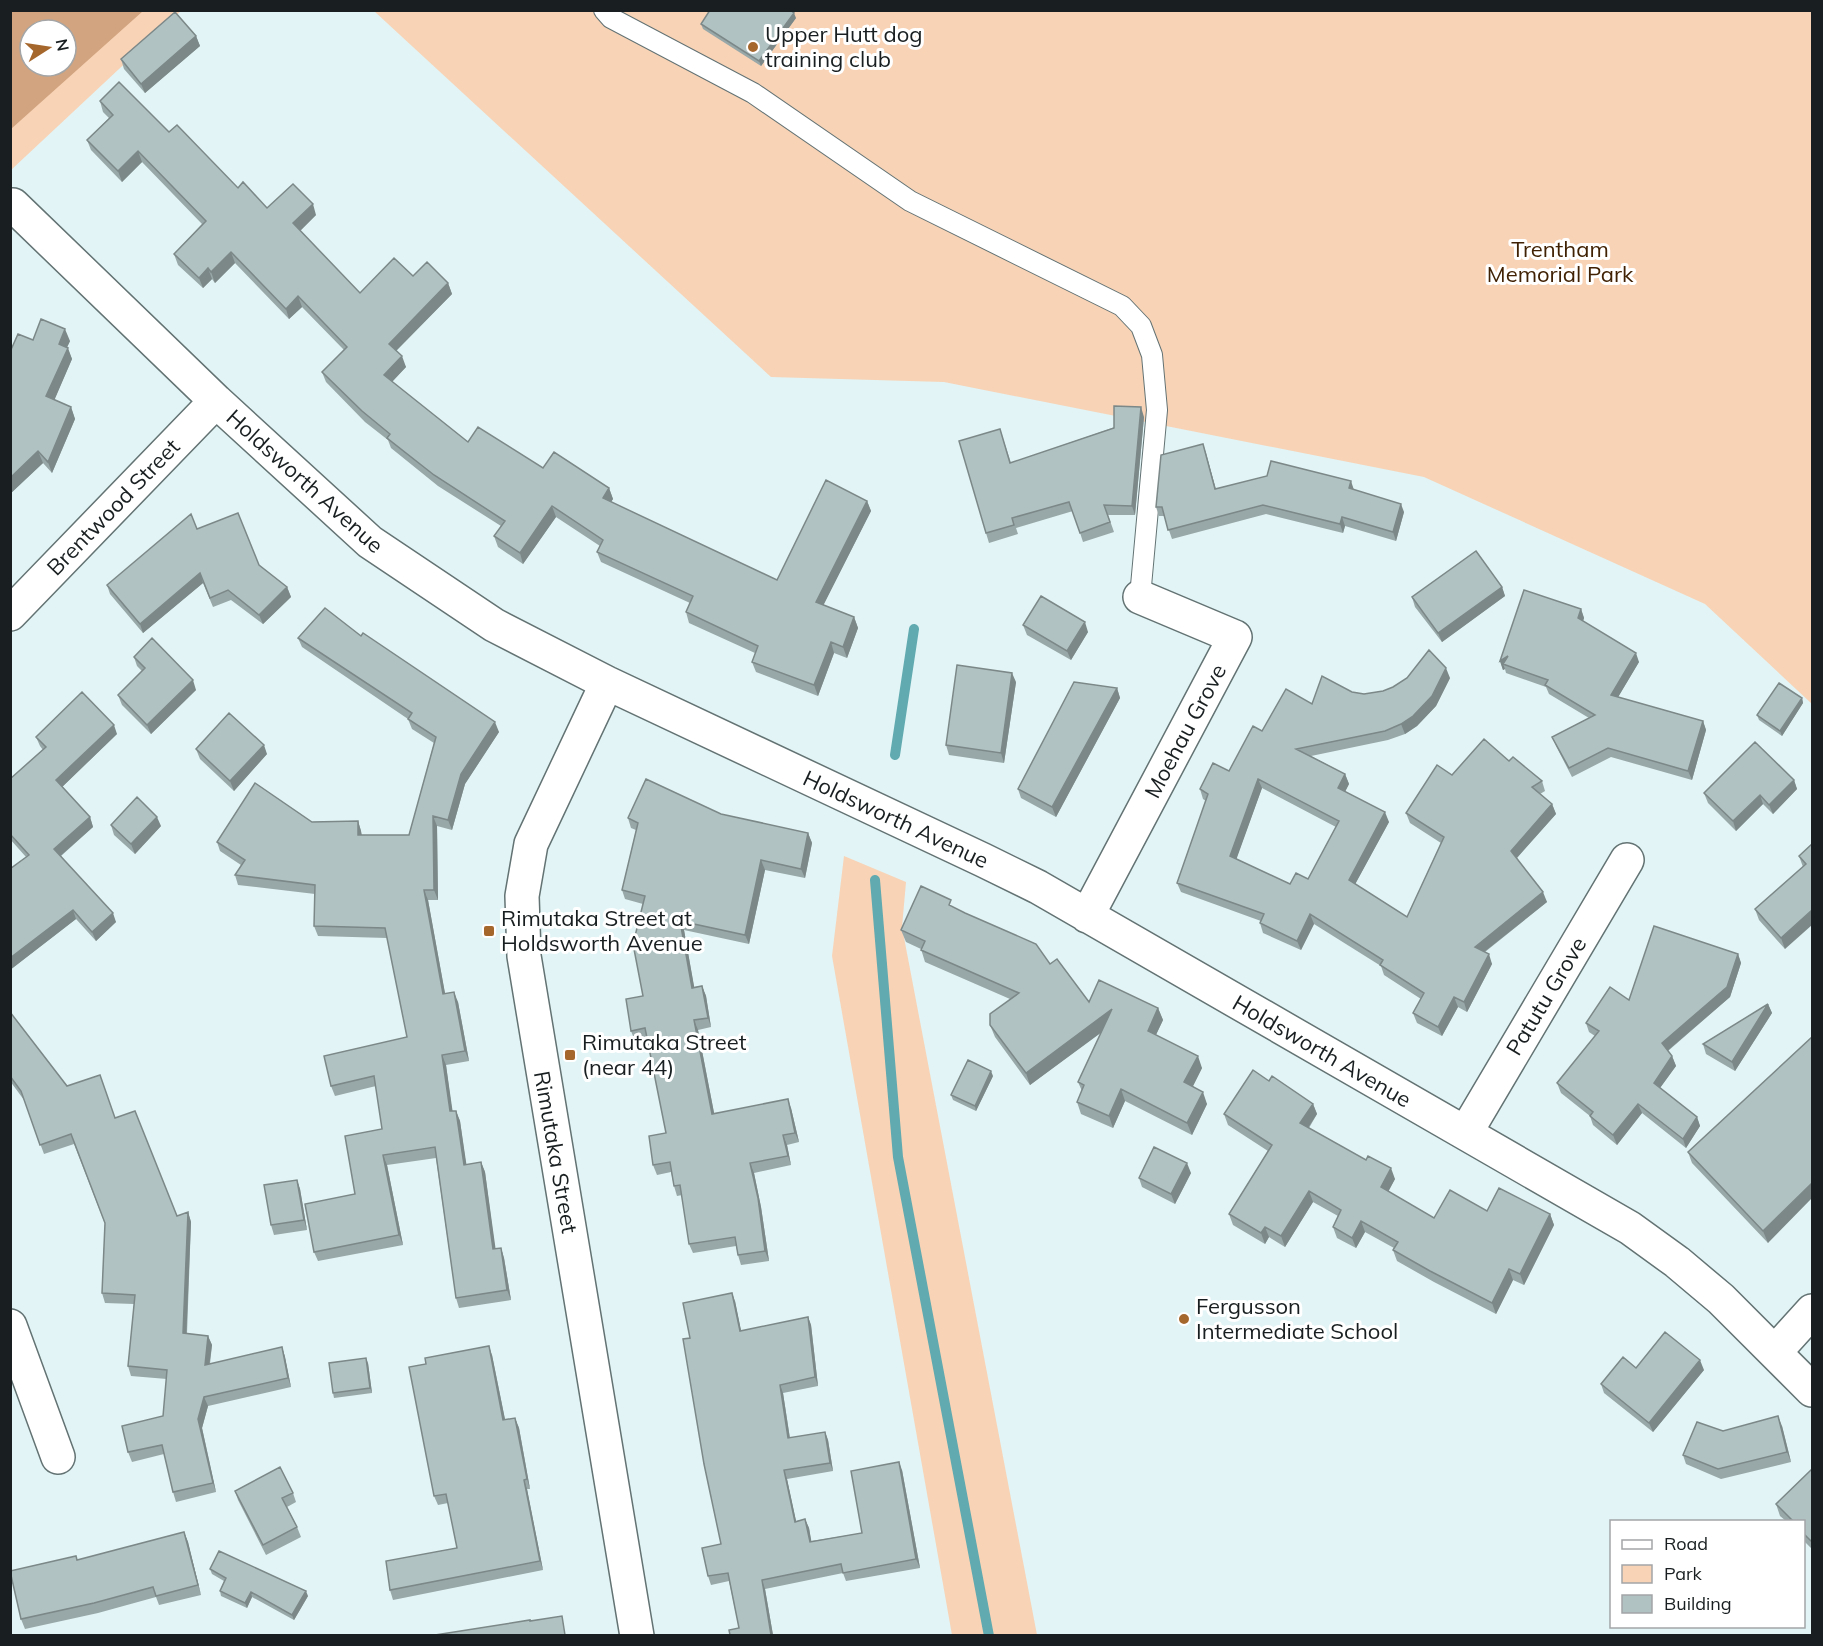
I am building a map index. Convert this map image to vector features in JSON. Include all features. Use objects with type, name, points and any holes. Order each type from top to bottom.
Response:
[{"type":"street","name":"Holdsworth Avenue","points":[[12,204],[216,401],[370,542],[494,626],[607,683],[1038,887],[1630,1227],[1721,1299],[1812,1390]]},
{"type":"street","name":"Brentwood Street","points":[[10,614],[216,401]]},
{"type":"street","name":"Moehau Grove","points":[[1087,916],[1235,637],[1140,597]]},
{"type":"street","name":"Rimutaka Street","points":[[607,683],[531,844],[521,912],[524,956],[638,1635]]},
{"type":"street","name":"Patutu Grove","points":[[1466,1132],[1627,860]]},
{"type":"street","points":[[1775,1352],[1812,1311]]},
{"type":"street","points":[[10,1326],[58,1457]]},
{"type":"lane","points":[[604,10],[611,18],[753,93],[910,201],[1122,306],[1141,326],[1152,355],[1157,410],[1140,597]]},
{"type":"green space","points":[[11,11],[181,11],[11,170]]},
{"type":"green space","name":"Trentham Memorial Park","points":[[374,11],[1812,11],[1812,704],[1705,604],[1424,477],[944,382],[771,377]]},
{"type":"green space","points":[[844,856],[906,882],[902,927],[1037,1635],[952,1635],[832,956]]},
{"type":"shaded area","points":[[11,10],[143,10],[78,69],[78,18],[18,18],[18,78],[68,78],[11,129]]},
{"type":"building","name":"Upper Hutt dog training club","points":[[710,10],[790,10],[794,13],[759,61],[701,24]]},
{"type":"building","points":[[175,12],[196,36],[141,84],[121,59]]},
{"type":"building","points":[[119,82],[169,132],[177,125],[238,188],[243,182],[267,208],[293,184],[313,204],[293,223],[360,293],[394,258],[413,276],[427,262],[448,283],[389,344],[402,356],[384,375],[468,442],[478,427],[543,468],[554,452],[609,488],[603,498],[777,580],[826,480],[867,501],[816,602],[854,617],[843,647],[831,642],[814,685],[752,662],[758,646],[686,612],[693,596],[597,552],[603,540],[552,506],[520,553],[494,536],[505,521],[434,475],[387,438],[390,434],[362,411],[322,372],[347,347],[298,296],[286,309],[231,252],[211,272],[208,268],[199,278],[174,254],[206,221],[138,151],[118,171],[87,140],[113,115],[100,101]]},
{"type":"building","points":[[41,319],[65,329],[59,344],[68,348],[46,396],[71,407],[48,462],[38,451],[10,478],[10,352],[18,334],[33,340]]},
{"type":"building","points":[[1114,406],[1141,407],[1132,506],[1104,505],[1110,522],[1080,533],[1069,502],[1012,518],[1014,525],[986,533],[959,441],[1000,429],[1010,463],[1114,428]]},
{"type":"building","points":[[1203,444],[1215,489],[1267,476],[1271,461],[1351,481],[1349,488],[1401,504],[1393,532],[1342,517],[1340,524],[1263,505],[1168,530],[1162,507],[1156,507],[1161,455]]},
{"type":"building","points":[[238,513],[259,565],[287,587],[259,615],[228,590],[210,598],[200,573],[140,624],[107,585],[191,514],[197,529]]},
{"type":"building","points":[[1476,551],[1502,587],[1438,633],[1412,597]]},
{"type":"building","points":[[1524,590],[1581,609],[1578,618],[1636,653],[1611,695],[1703,721],[1688,771],[1608,748],[1569,768],[1552,737],[1595,715],[1545,685],[1548,680],[1503,664],[1508,656],[1500,661]]},
{"type":"building","points":[[1041,596],[1085,622],[1067,651],[1023,625]]},
{"type":"building","points":[[325,608],[361,636],[363,633],[495,722],[461,774],[448,820],[433,816],[434,890],[424,890],[443,994],[454,992],[465,1051],[442,1055],[450,1111],[456,1111],[464,1165],[481,1162],[493,1249],[501,1248],[507,1290],[456,1298],[435,1147],[383,1155],[399,1235],[314,1252],[305,1204],[355,1194],[345,1136],[382,1129],[374,1076],[331,1086],[324,1056],[407,1037],[385,928],[314,926],[315,885],[235,875],[245,860],[217,842],[255,783],[312,822],[358,821],[358,835],[409,835],[436,737],[408,719],[412,713],[298,638]]},
{"type":"building","points":[[152,638],[193,680],[147,725],[118,695],[145,668],[134,657]]},
{"type":"building","points":[[1429,650],[1446,668],[1432,696],[1413,716],[1401,724],[1385,731],[1296,749],[1345,774],[1338,788],[1385,812],[1349,880],[1407,917],[1444,837],[1406,813],[1437,765],[1452,775],[1484,739],[1509,761],[1513,757],[1542,781],[1532,787],[1552,804],[1511,851],[1543,892],[1475,947],[1489,954],[1464,1002],[1454,997],[1438,1027],[1413,1013],[1424,993],[1380,965],[1383,960],[1310,914],[1297,941],[1260,923],[1264,914],[1177,883],[1208,794],[1200,789],[1213,763],[1229,771],[1253,726],[1262,731],[1286,689],[1312,704],[1322,676],[1352,692],[1364,694],[1383,691],[1407,678]],"holes":[[[1258,779],[1339,821],[1308,879],[1296,873],[1290,884],[1230,856]]]},
{"type":"building","points":[[957,665],[1012,673],[1001,753],[946,745]]},
{"type":"building","points":[[1074,682],[1117,688],[1052,807],[1018,789]]},
{"type":"building","points":[[1779,683],[1802,698],[1780,731],[1757,715]]},
{"type":"building","points":[[82,692],[114,725],[56,780],[90,817],[54,849],[113,913],[92,932],[73,910],[10,958],[10,869],[29,855],[10,834],[10,779],[46,747],[36,737]]},
{"type":"building","points":[[229,713],[264,745],[230,781],[196,749]]},
{"type":"building","points":[[1755,742],[1794,780],[1769,805],[1760,795],[1733,821],[1704,793]]},
{"type":"building","points":[[646,779],[721,814],[808,833],[801,869],[761,860],[745,935],[680,921],[692,988],[702,986],[708,1018],[694,1020],[712,1114],[788,1099],[795,1133],[783,1135],[788,1156],[750,1163],[758,1198],[765,1251],[738,1255],[735,1237],[689,1244],[680,1185],[674,1186],[670,1162],[653,1165],[649,1136],[666,1133],[645,1028],[631,1031],[626,999],[643,996],[633,944],[645,896],[622,890],[638,823],[628,818]]},
{"type":"building","points":[[137,797],[157,817],[131,844],[111,825]]},
{"type":"building","points":[[1812,844],[1812,910],[1781,938],[1755,909],[1806,864],[1799,856]]},
{"type":"building","points":[[921,886],[951,900],[949,905],[1036,944],[1050,964],[1057,959],[1089,1002],[1099,980],[1158,1008],[1148,1031],[1198,1056],[1184,1082],[1203,1092],[1187,1123],[1121,1089],[1109,1116],[1077,1102],[1084,1085],[1078,1082],[1112,1009],[1026,1073],[990,1025],[990,1014],[1019,993],[921,950],[925,941],[901,930]]},
{"type":"building","points":[[1654,926],[1738,954],[1727,987],[1662,1043],[1672,1056],[1654,1083],[1697,1117],[1683,1139],[1638,1104],[1613,1135],[1590,1116],[1593,1112],[1557,1083],[1599,1031],[1586,1023],[1610,987],[1629,1000]]},
{"type":"building","points":[[1768,1004],[1732,1062],[1703,1044]]},
{"type":"building","points":[[10,1012],[67,1086],[100,1075],[115,1118],[135,1111],[177,1216],[188,1212],[183,1333],[208,1336],[205,1365],[282,1347],[288,1378],[204,1397],[198,1419],[213,1483],[173,1492],[162,1445],[128,1452],[122,1426],[163,1416],[167,1370],[128,1366],[135,1295],[102,1293],[105,1223],[71,1134],[40,1145],[21,1091],[10,1076]]},
{"type":"building","points":[[1812,1037],[1812,1183],[1763,1231],[1688,1152]]},
{"type":"building","points":[[968,1060],[991,1071],[975,1106],[951,1095]]},
{"type":"building","points":[[1253,1070],[1269,1081],[1272,1076],[1313,1104],[1300,1123],[1366,1160],[1368,1156],[1391,1168],[1381,1187],[1434,1218],[1450,1190],[1487,1211],[1499,1188],[1550,1214],[1520,1274],[1509,1269],[1492,1303],[1393,1250],[1398,1242],[1361,1221],[1352,1238],[1333,1227],[1341,1210],[1309,1191],[1281,1236],[1265,1227],[1261,1233],[1229,1214],[1272,1145],[1224,1114]]},
{"type":"building","points":[[1154,1147],[1187,1163],[1171,1194],[1139,1178]]},
{"type":"building","points":[[297,1180],[304,1220],[271,1225],[264,1185]]},
{"type":"building","points":[[732,1293],[740,1331],[808,1317],[815,1377],[780,1385],[788,1438],[825,1432],[830,1463],[784,1470],[795,1522],[805,1519],[810,1542],[862,1533],[851,1471],[899,1462],[916,1559],[843,1573],[841,1564],[762,1580],[771,1635],[730,1635],[729,1630],[739,1628],[728,1573],[708,1576],[702,1548],[721,1544],[704,1464],[683,1339],[690,1338],[683,1303]]},
{"type":"building","points":[[1665,1332],[1700,1360],[1649,1423],[1601,1384],[1623,1357],[1636,1368]]},
{"type":"building","points":[[489,1346],[503,1420],[515,1418],[527,1479],[524,1480],[540,1561],[390,1590],[386,1561],[457,1548],[446,1494],[434,1496],[409,1367],[426,1364],[425,1358]]},
{"type":"building","points":[[366,1358],[370,1388],[333,1393],[329,1363]]},
{"type":"building","points":[[1778,1416],[1787,1452],[1718,1469],[1683,1455],[1697,1422],[1723,1431]]},
{"type":"building","points":[[280,1467],[293,1493],[282,1498],[297,1527],[263,1545],[235,1491]]},
{"type":"building","points":[[1812,1469],[1812,1542],[1805,1535],[1805,1520],[1792,1520],[1776,1504]]},
{"type":"building","points":[[184,1532],[198,1585],[156,1596],[153,1587],[21,1619],[10,1571],[76,1556],[77,1560]]},
{"type":"building","points":[[219,1551],[306,1591],[292,1615],[251,1592],[245,1603],[220,1591],[226,1578],[210,1569]]},
{"type":"building","points":[[562,1616],[565,1635],[435,1635],[530,1620]]},
{"type":"waterway","points":[[895,755],[914,629]]},
{"type":"waterway","points":[[875,880],[898,1157],[989,1636]]},
{"type":"place","name":"Upper Hutt dog training club","points":[[753,47]]},
{"type":"place","name":"Rimutaka Street at Holdsworth Avenue","points":[[489,931]]},
{"type":"place","name":"Rimutaka Street (near 44)","points":[[570,1055]]},
{"type":"place","name":"Fergusson Intermediate School","points":[[1184,1319]]}]
